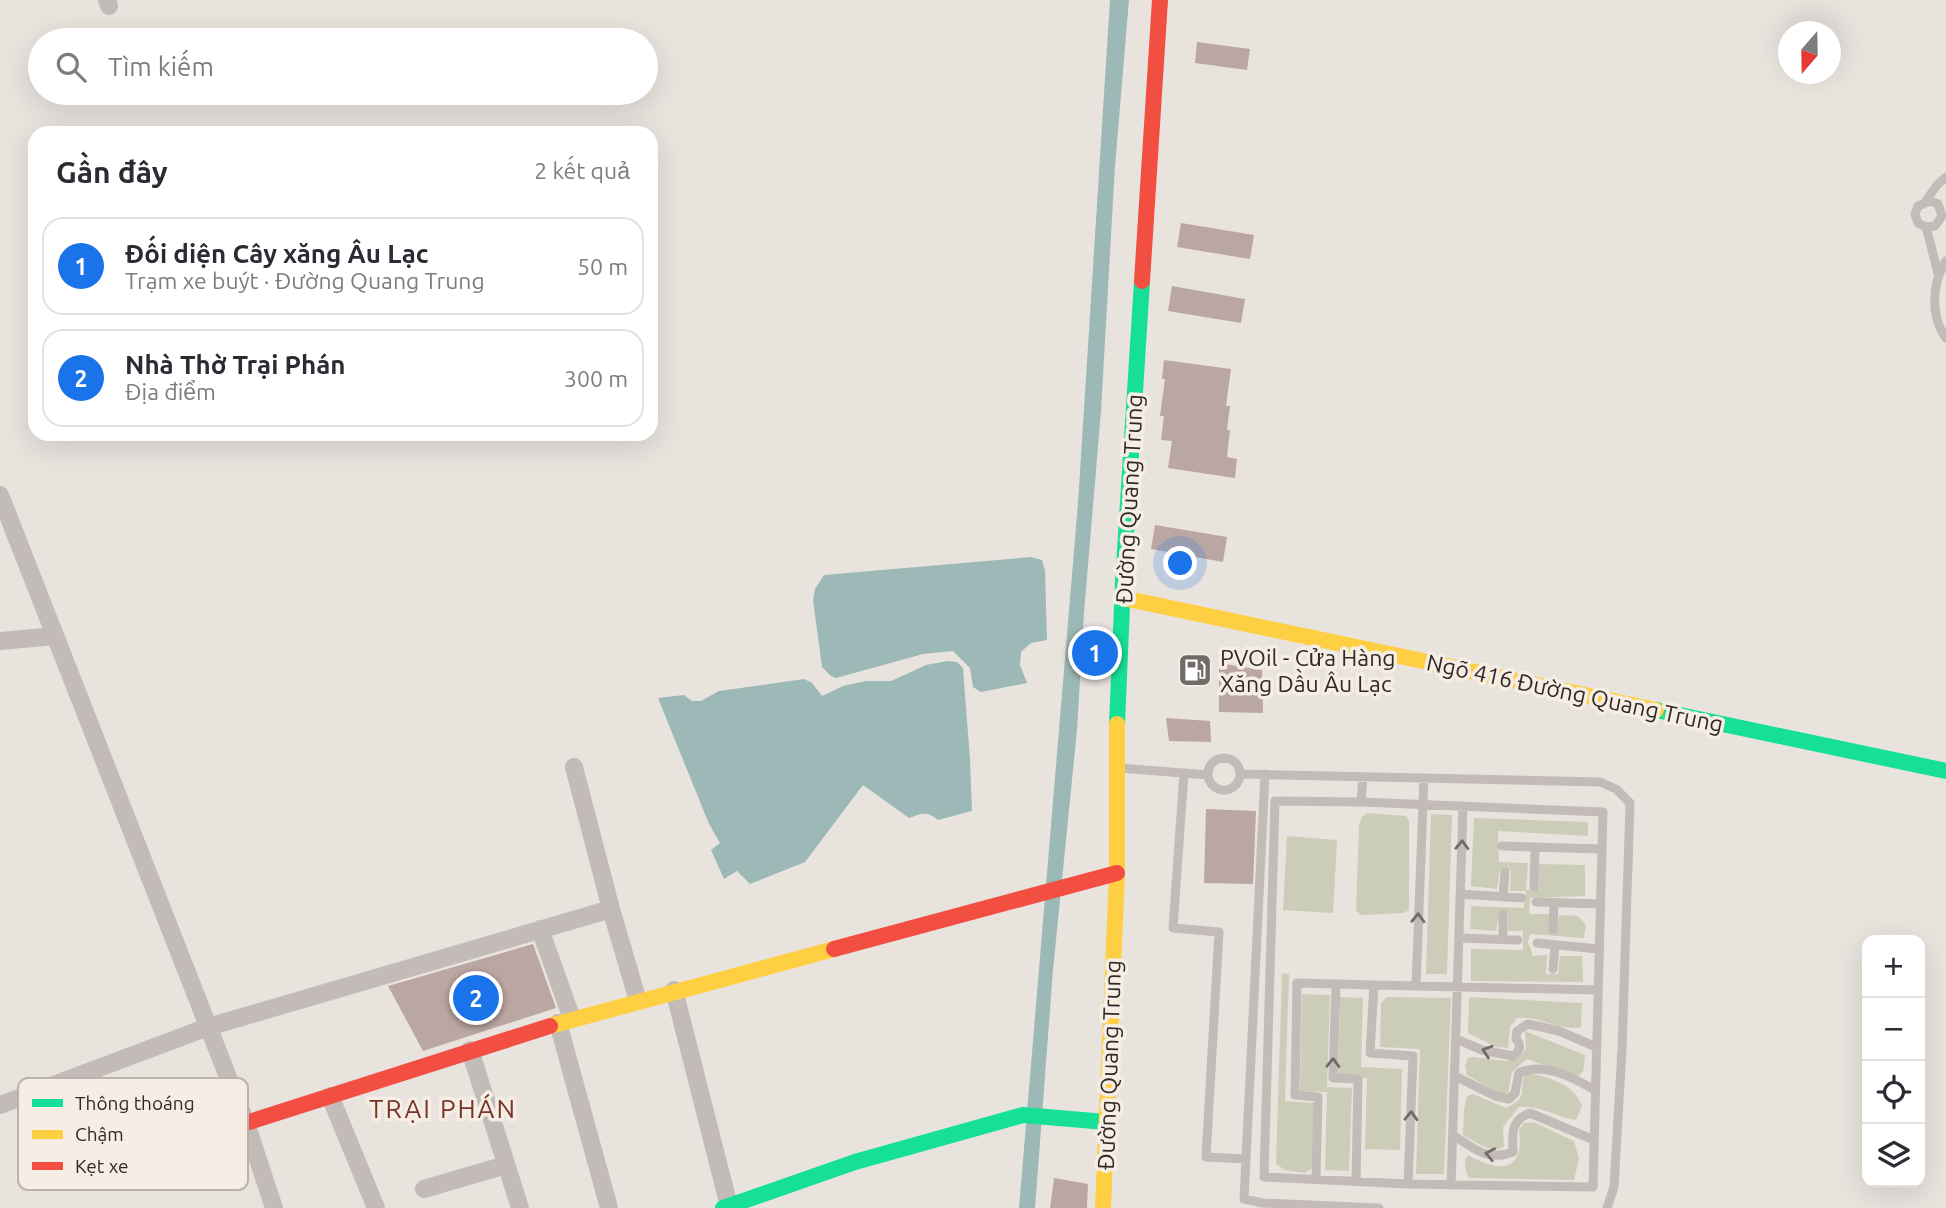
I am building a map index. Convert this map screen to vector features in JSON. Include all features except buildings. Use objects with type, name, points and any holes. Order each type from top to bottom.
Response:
[{"type":"street","name":"Đường Quang Trung","points":[[1103,1208],[1117,873],[1117,768],[1123,597],[1160,0]]},
{"type":"street","points":[[0,495],[228,1078]]},
{"type":"street","name":"Ngõ 416 Đường Quang Trung","points":[[1123,597],[1946,771]]},
{"type":"street","points":[[0,641],[56,639]]},
{"type":"street","points":[[574,767],[638,1001]]},
{"type":"street","points":[[248,1121],[565,1021],[1117,873]]},
{"type":"street","points":[[72,1078],[208,1027],[611,909]]},
{"type":"street","points":[[540,929],[565,1021],[609,1208]]},
{"type":"street","points":[[674,990],[726,1207],[855,1162],[1023,1115],[1106,1122]]},
{"type":"street","points":[[470,1050],[520,1208]]},
{"type":"street","points":[[330,1096],[376,1208]]},
{"type":"street","points":[[0,1105],[18,1098]]},
{"type":"street","points":[[248,1128],[274,1208]]},
{"type":"street","points":[[424,1189],[506,1165]]},
{"type":"lane","points":[[1926,201],[1938,204],[1942,216],[1938,224],[1926,227],[1918,223],[1915,214],[1946,177]]},
{"type":"lane","points":[[1926,227],[1938,274],[1935,312],[1941,332],[1946,338]]},
{"type":"lane","points":[[1938,274],[1946,261]]},
{"type":"lane","points":[[1223,758],[1235,762],[1241,774],[1236,785],[1225,790],[1213,786],[1208,775],[1212,763],[1223,758]]},
{"type":"lane","points":[[1117,768],[1208,775]]},
{"type":"lane","points":[[1184,773],[1173,928],[1219,932],[1206,1157],[1246,1159]]},
{"type":"lane","points":[[1241,774],[1600,782],[1616,789],[1630,803],[1622,1049],[1614,1187],[1607,1208]]},
{"type":"lane","points":[[1265,774],[1244,1199],[1264,1203],[1379,1208]]},
{"type":"lane","points":[[1361,802],[1363,777]]},
{"type":"lane","points":[[1416,986],[1423,778]]},
{"type":"lane","points":[[1275,801],[1361,802],[1603,812],[1593,1187],[1408,1184],[1264,1177],[1275,801]]},
{"type":"lane","points":[[1451,1185],[1463,807]]},
{"type":"lane","points":[[1502,846],[1601,849]]},
{"type":"lane","points":[[1534,887],[1535,847]]},
{"type":"lane","points":[[1503,897],[1505,873]]},
{"type":"lane","points":[[1460,894],[1522,898]]},
{"type":"lane","points":[[1536,902],[1600,904]]},
{"type":"lane","points":[[1553,930],[1554,903]]},
{"type":"lane","points":[[1503,914],[1503,939]]},
{"type":"lane","points":[[1459,938],[1518,940]]},
{"type":"lane","points":[[1537,943],[1598,949]]},
{"type":"lane","points":[[1553,969],[1555,945]]},
{"type":"lane","points":[[1316,1179],[1318,1097],[1295,1095],[1297,983],[1597,990]]},
{"type":"lane","points":[[1336,984],[1333,1078],[1358,1079],[1356,1181]]},
{"type":"lane","points":[[1374,985],[1370,1053],[1413,1056],[1408,1184]]},
{"type":"lane","points":[[1456,1039],[1492,1052],[1513,1056],[1520,1048],[1516,1039],[1517,1031],[1528,1024],[1559,1031],[1596,1047]]},
{"type":"lane","points":[[1455,1076],[1495,1096],[1509,1099],[1515,1093],[1519,1073],[1529,1069],[1542,1068],[1562,1074],[1595,1090]]},
{"type":"lane","points":[[1453,1135],[1478,1152],[1503,1156],[1513,1152],[1513,1126],[1520,1117],[1530,1113],[1594,1140]]},
{"type":"green space","points":[[1367,813],[1406,816],[1409,821],[1409,910],[1403,913],[1361,915],[1356,910],[1359,825]]},
{"type":"green space","points":[[1431,814],[1452,815],[1447,974],[1426,974]]},
{"type":"green space","points":[[1474,818],[1588,822],[1588,836],[1498,831],[1499,862],[1528,863],[1526,890],[1539,889],[1538,864],[1585,865],[1585,896],[1530,898],[1529,914],[1549,914],[1549,932],[1557,933],[1559,915],[1578,916],[1586,925],[1584,938],[1530,934],[1528,942],[1533,956],[1547,955],[1546,974],[1558,974],[1560,956],[1582,956],[1583,982],[1471,981],[1471,949],[1523,950],[1523,931],[1508,931],[1508,913],[1499,913],[1496,931],[1470,929],[1471,906],[1524,908],[1526,891],[1510,891],[1511,870],[1500,870],[1497,889],[1471,886]]},
{"type":"green space","points":[[1287,836],[1337,840],[1333,913],[1283,910]]},
{"type":"green space","points":[[1282,973],[1289,974],[1285,1101],[1315,1103],[1313,1167],[1305,1173],[1285,1170],[1276,1164]]},
{"type":"green space","points":[[1302,994],[1330,995],[1327,1087],[1352,1088],[1349,1171],[1325,1170],[1327,1092],[1300,1091]]},
{"type":"green space","points":[[1340,997],[1363,998],[1361,1067],[1402,1069],[1400,1150],[1365,1149],[1367,1078],[1338,1077]]},
{"type":"green space","points":[[1387,997],[1451,998],[1444,1174],[1416,1174],[1420,1049],[1380,1047],[1381,1003]]},
{"type":"green space","points":[[1469,997],[1582,1003],[1581,1027],[1565,1027],[1517,1018],[1510,1027],[1508,1048],[1496,1047],[1468,1033]]},
{"type":"green space","points":[[1525,1031],[1585,1055],[1583,1072],[1577,1077],[1527,1059],[1512,1072],[1508,1093],[1501,1095],[1467,1075],[1465,1066],[1468,1058],[1505,1061],[1517,1059],[1526,1049]]},
{"type":"green space","points":[[1526,1073],[1559,1082],[1573,1092],[1582,1106],[1576,1120],[1534,1108],[1519,1107],[1503,1127],[1504,1147],[1495,1150],[1463,1135],[1467,1096],[1473,1094],[1506,1108],[1521,1097]]},
{"type":"green space","points":[[1533,1122],[1574,1141],[1579,1159],[1574,1180],[1469,1178],[1465,1160],[1468,1155],[1499,1166],[1513,1162],[1518,1155],[1519,1130],[1524,1123]]},
{"type":"water","points":[[1110,0],[1129,0],[1115,166],[1101,411],[1077,730],[1053,970],[1035,1208],[1019,1208],[1078,503]]},
{"type":"water","points":[[1031,557],[1042,560],[1045,571],[1047,640],[1031,643],[1021,652],[1020,665],[1027,683],[981,692],[973,687],[970,668],[953,651],[923,654],[836,678],[822,667],[813,600],[815,589],[824,575]]},
{"type":"water","points":[[957,662],[963,668],[972,811],[938,820],[927,814],[909,818],[863,785],[805,862],[750,884],[737,871],[724,879],[711,850],[720,843],[709,824],[658,698],[684,695],[692,701],[701,701],[719,691],[804,679],[812,683],[822,696],[843,686],[866,681],[891,681],[926,665]]},
{"type":"traffic: fast","points":[[1117,724],[1142,281]]},
{"type":"traffic: fast","points":[[1656,710],[1946,771]]},
{"type":"traffic: fast","points":[[723,1208],[855,1162],[1023,1115],[1106,1122]]},
{"type":"traffic: slow","points":[[1123,598],[1656,710]]},
{"type":"traffic: slow","points":[[1103,1208],[1117,873],[1117,724]]},
{"type":"traffic: slow","points":[[550,1026],[834,949]]},
{"type":"traffic: jam","points":[[1142,281],[1160,0]]},
{"type":"traffic: jam","points":[[834,949],[1117,873]]},
{"type":"traffic: jam","points":[[248,1122],[550,1026]]},
{"type":"place","name":"Đối diện Cây xăng Âu Lạc","points":[[1095,653]]},
{"type":"place","name":"PVOil - Cửa Hàng Xăng Dầu Âu Lạc","points":[[1195,670]]},
{"type":"place","name":"Nhà Thờ Trại Phán","points":[[476,998]]},
{"type":"district","name":"TRẠI PHÁN","points":[[443,1108]]}]
